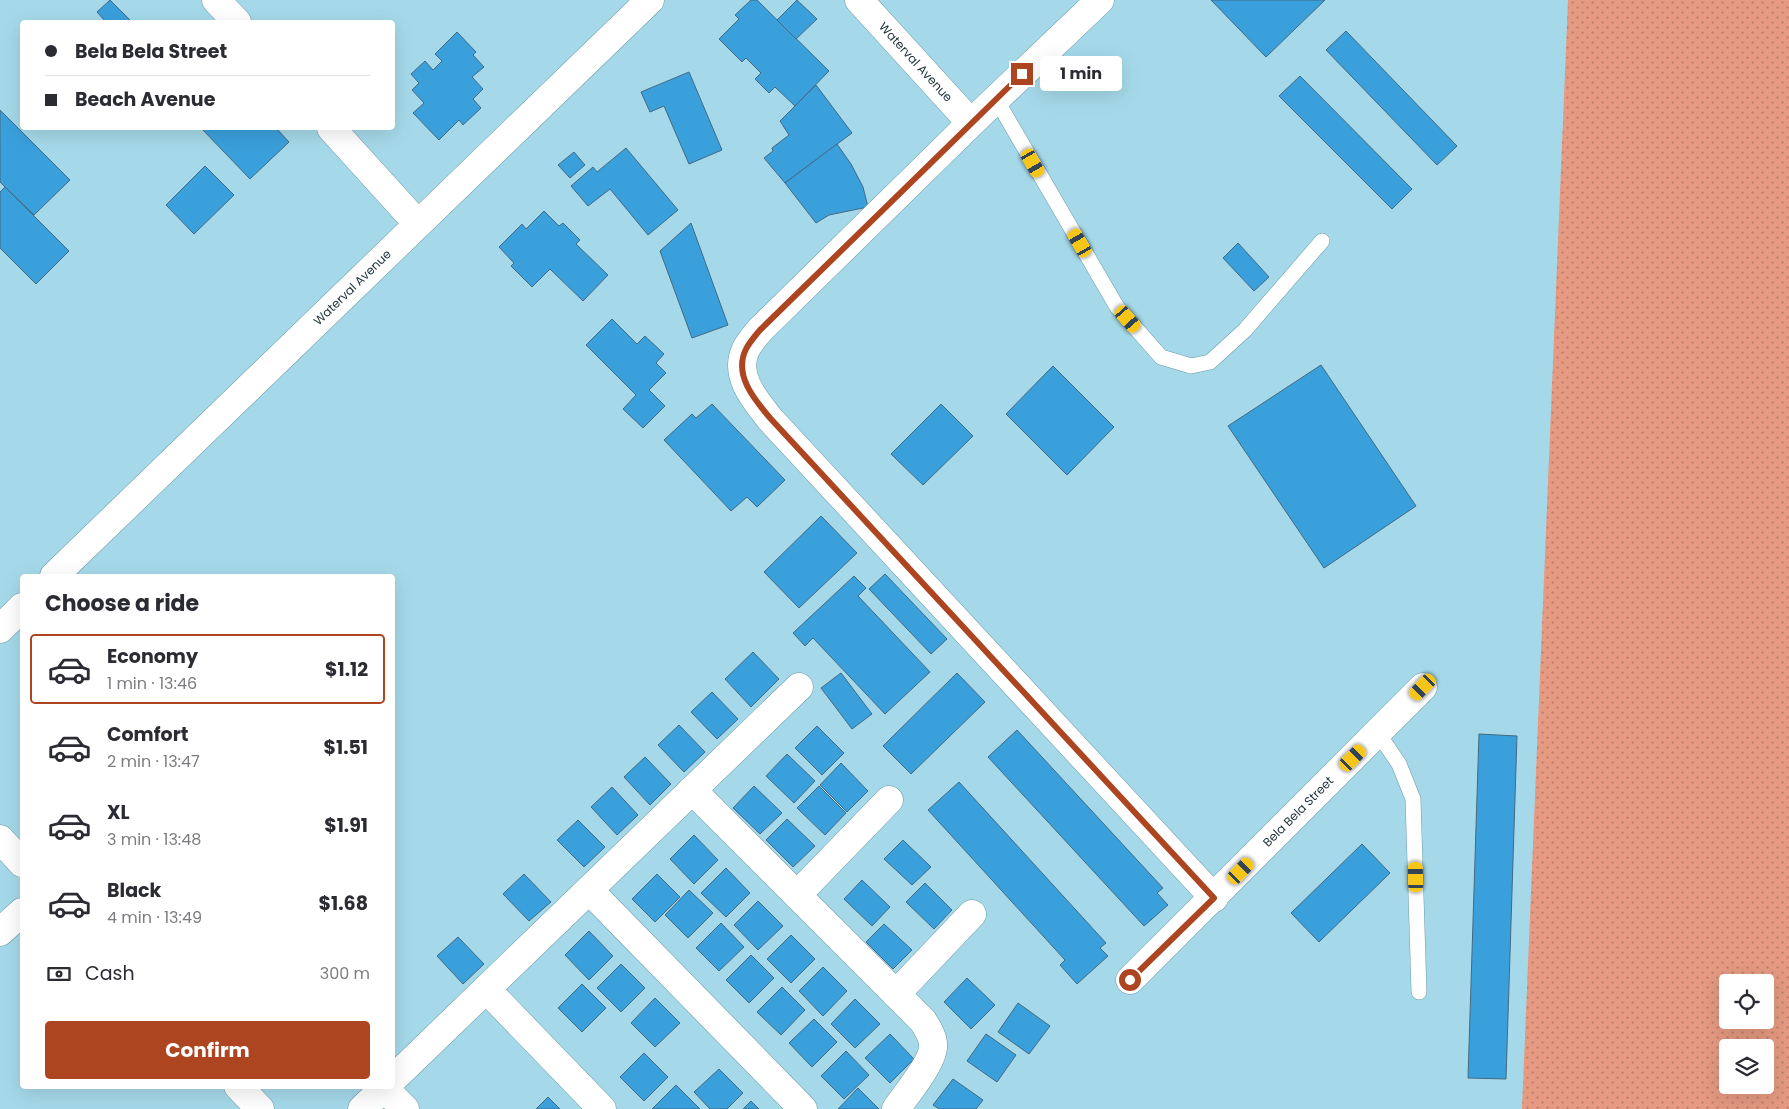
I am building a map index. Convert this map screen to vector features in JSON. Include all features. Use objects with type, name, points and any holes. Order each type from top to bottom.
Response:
[{"type":"street","points":[[216,0],[235,20]]},
{"type":"street","name":"Waterval Avenue","points":[[56,574],[650,0]]},
{"type":"street","name":"Waterval Avenue","points":[[859,0],[971,123]]},
{"type":"street","points":[[1100,0],[971,123],[760,330],[746,349],[743,357],[744,379],[750,393],[770,418],[1214,898]]},
{"type":"street","points":[[333,130],[418,224]]},
{"type":"street","points":[[0,629],[20,609]]},
{"type":"street","points":[[395,1078],[798,687]]},
{"type":"street","name":"Bela Bela Street","points":[[1130,980],[1423,687]]},
{"type":"street","points":[[692,790],[923,1021],[931,1036],[934,1048],[926,1065],[896,1109]]},
{"type":"street","points":[[797,895],[889,800]]},
{"type":"street","points":[[0,839],[20,861]]},
{"type":"street","points":[[589,890],[803,1109]]},
{"type":"street","points":[[0,932],[20,914]]},
{"type":"street","points":[[896,994],[972,914]]},
{"type":"street","points":[[486,989],[602,1109]]},
{"type":"street","points":[[241,1089],[260,1109]]},
{"type":"street","points":[[362,1109],[384,1089]]},
{"type":"street","points":[[391,1089],[405,1109]]},
{"type":"lane","points":[[996,99],[1117,306],[1161,357],[1191,366],[1210,362],[1246,330],[1322,241]]},
{"type":"lane","points":[[1378,733],[1399,764],[1413,799],[1419,992]]},
{"type":"shaded area","points":[[1568,0],[1789,0],[1789,1109],[1522,1109]]},
{"type":"building","points":[[110,0],[130,20],[104,20],[97,12]]},
{"type":"building","points":[[751,0],[757,0],[829,71],[795,106],[775,87],[769,93],[755,79],[761,73],[746,58],[742,62],[719,39],[739,19],[735,15]]},
{"type":"building","points":[[797,0],[817,19],[796,39],[777,20]]},
{"type":"building","points":[[1211,0],[1325,0],[1266,57]]},
{"type":"building","points":[[1346,31],[1457,146],[1437,165],[1326,50]]},
{"type":"building","points":[[457,32],[476,52],[473,55],[484,67],[472,77],[483,89],[473,99],[481,108],[463,125],[459,120],[439,140],[413,113],[424,103],[412,90],[419,83],[411,74],[425,61],[433,70],[442,61],[435,54]]},
{"type":"building","points":[[689,72],[722,150],[689,164],[664,106],[650,112],[641,92]]},
{"type":"building","points":[[1300,76],[1412,189],[1392,209],[1279,96]]},
{"type":"building","points":[[816,85],[852,133],[785,183],[764,158],[773,151],[772,148],[789,135],[780,121]]},
{"type":"building","points":[[0,110],[70,180],[34,215],[0,182]]},
{"type":"building","points":[[203,130],[278,130],[289,142],[250,179]]},
{"type":"building","points":[[837,144],[851,164],[863,187],[868,207],[829,215],[816,223],[785,183]]},
{"type":"building","points":[[626,148],[678,210],[648,235],[610,189],[588,206],[571,186],[593,167],[597,172]]},
{"type":"building","points":[[574,152],[585,165],[570,178],[558,165]]},
{"type":"building","points":[[205,166],[234,195],[194,234],[166,205]]},
{"type":"building","points":[[5,187],[69,251],[36,284],[0,248],[0,192]]},
{"type":"building","points":[[544,211],[559,226],[563,223],[580,240],[576,244],[608,275],[583,301],[550,269],[532,287],[511,266],[514,263],[499,247],[522,224],[526,229]]},
{"type":"building","points":[[691,223],[728,325],[692,338],[660,251]]},
{"type":"building","points":[[1238,243],[1269,277],[1254,291],[1223,258]]},
{"type":"building","points":[[612,319],[637,344],[645,336],[664,354],[656,363],[666,373],[649,390],[665,406],[643,428],[623,409],[636,395],[586,345]]},
{"type":"building","points":[[1321,365],[1416,506],[1324,568],[1228,426]]},
{"type":"building","points":[[1053,366],[1114,427],[1067,475],[1006,414]]},
{"type":"building","points":[[712,404],[785,480],[757,507],[747,497],[731,511],[664,440],[692,414],[696,418]]},
{"type":"building","points":[[941,404],[973,436],[923,485],[891,454]]},
{"type":"building","points":[[821,516],[857,553],[799,608],[764,572]]},
{"type":"building","points":[[885,574],[947,639],[931,654],[869,589]]},
{"type":"building","points":[[854,576],[866,588],[858,596],[930,672],[885,714],[813,638],[805,646],[793,633]]},
{"type":"building","points":[[753,652],[779,679],[751,707],[725,679]]},
{"type":"building","points":[[841,673],[872,714],[852,729],[821,688]]},
{"type":"building","points":[[957,673],[985,702],[911,774],[883,746]]},
{"type":"building","points":[[712,692],[738,719],[717,739],[691,712]]},
{"type":"building","points":[[679,725],[705,752],[684,772],[658,745]]},
{"type":"building","points":[[817,726],[844,753],[822,775],[795,748]]},
{"type":"building","points":[[1017,730],[1163,888],[1157,893],[1168,905],[1144,926],[988,757]]},
{"type":"building","points":[[1479,734],[1517,736],[1506,1079],[1468,1078]]},
{"type":"building","points":[[787,754],[815,781],[794,803],[766,776]]},
{"type":"building","points":[[645,757],[671,784],[650,805],[624,777]]},
{"type":"building","points":[[841,763],[868,791],[847,812],[820,785]]},
{"type":"building","points":[[959,782],[1106,943],[1100,948],[1108,956],[1077,984],[1060,965],[1065,960],[928,810]]},
{"type":"building","points":[[754,786],[782,813],[760,834],[733,808]]},
{"type":"building","points":[[819,786],[846,813],[825,835],[797,808]]},
{"type":"building","points":[[612,787],[638,815],[617,835],[591,807]]},
{"type":"building","points":[[787,819],[815,846],[793,867],[766,840]]},
{"type":"building","points":[[578,820],[605,847],[584,867],[557,840]]},
{"type":"building","points":[[694,835],[718,860],[694,884],[670,859]]},
{"type":"building","points":[[903,840],[931,867],[912,885],[884,859]]},
{"type":"building","points":[[1362,844],[1390,873],[1319,942],[1291,913]]},
{"type":"building","points":[[726,868],[750,893],[726,917],[701,893]]},
{"type":"building","points":[[524,874],[551,902],[529,921],[503,894]]},
{"type":"building","points":[[657,874],[680,897],[655,922],[632,899]]},
{"type":"building","points":[[862,880],[890,907],[872,926],[844,899]]},
{"type":"building","points":[[925,883],[952,910],[934,929],[906,902]]},
{"type":"building","points":[[689,890],[713,913],[688,938],[665,915]]},
{"type":"building","points":[[758,901],[783,926],[758,950],[734,925]]},
{"type":"building","points":[[721,923],[744,947],[719,971],[696,948]]},
{"type":"building","points":[[884,924],[912,950],[893,969],[866,942]]},
{"type":"building","points":[[589,931],[613,956],[589,980],[565,955]]},
{"type":"building","points":[[791,935],[815,959],[791,983],[767,959]]},
{"type":"building","points":[[458,937],[484,964],[463,984],[437,956]]},
{"type":"building","points":[[751,955],[774,978],[749,1003],[726,980]]},
{"type":"building","points":[[621,964],[645,988],[621,1012],[597,988]]},
{"type":"building","points":[[823,967],[847,991],[823,1016],[799,991]]},
{"type":"building","points":[[967,978],[995,1005],[971,1029],[944,1002]]},
{"type":"building","points":[[582,984],[606,1008],[582,1032],[558,1008]]},
{"type":"building","points":[[782,987],[805,1010],[781,1035],[757,1012]]},
{"type":"building","points":[[655,998],[680,1023],[655,1047],[631,1023]]},
{"type":"building","points":[[855,999],[880,1024],[855,1048],[831,1024]]},
{"type":"building","points":[[1018,1003],[1050,1026],[1029,1054],[998,1032]]},
{"type":"building","points":[[814,1019],[837,1042],[812,1067],[789,1043]]},
{"type":"building","points":[[890,1034],[914,1059],[890,1083],[865,1058]]},
{"type":"building","points":[[986,1034],[1016,1055],[997,1082],[967,1061]]},
{"type":"building","points":[[846,1051],[869,1075],[844,1099],[821,1076]]},
{"type":"building","points":[[644,1053],[668,1077],[644,1101],[620,1077]]},
{"type":"building","points":[[719,1069],[743,1093],[727,1109],[710,1109],[694,1092]]},
{"type":"building","points":[[953,1079],[983,1100],[976,1109],[939,1109],[933,1105]]},
{"type":"building","points":[[676,1085],[700,1109],[652,1109]]},
{"type":"building","points":[[858,1088],[879,1109],[838,1109]]},
{"type":"building","points":[[548,1097],[560,1109],[536,1109]]},
{"type":"building","points":[[751,1101],[759,1109],[743,1109]]},
{"type":"route","points":[[1022,74],[760,330],[746,349],[743,357],[744,379],[750,393],[770,418],[1214,898],[1130,980]]}]
